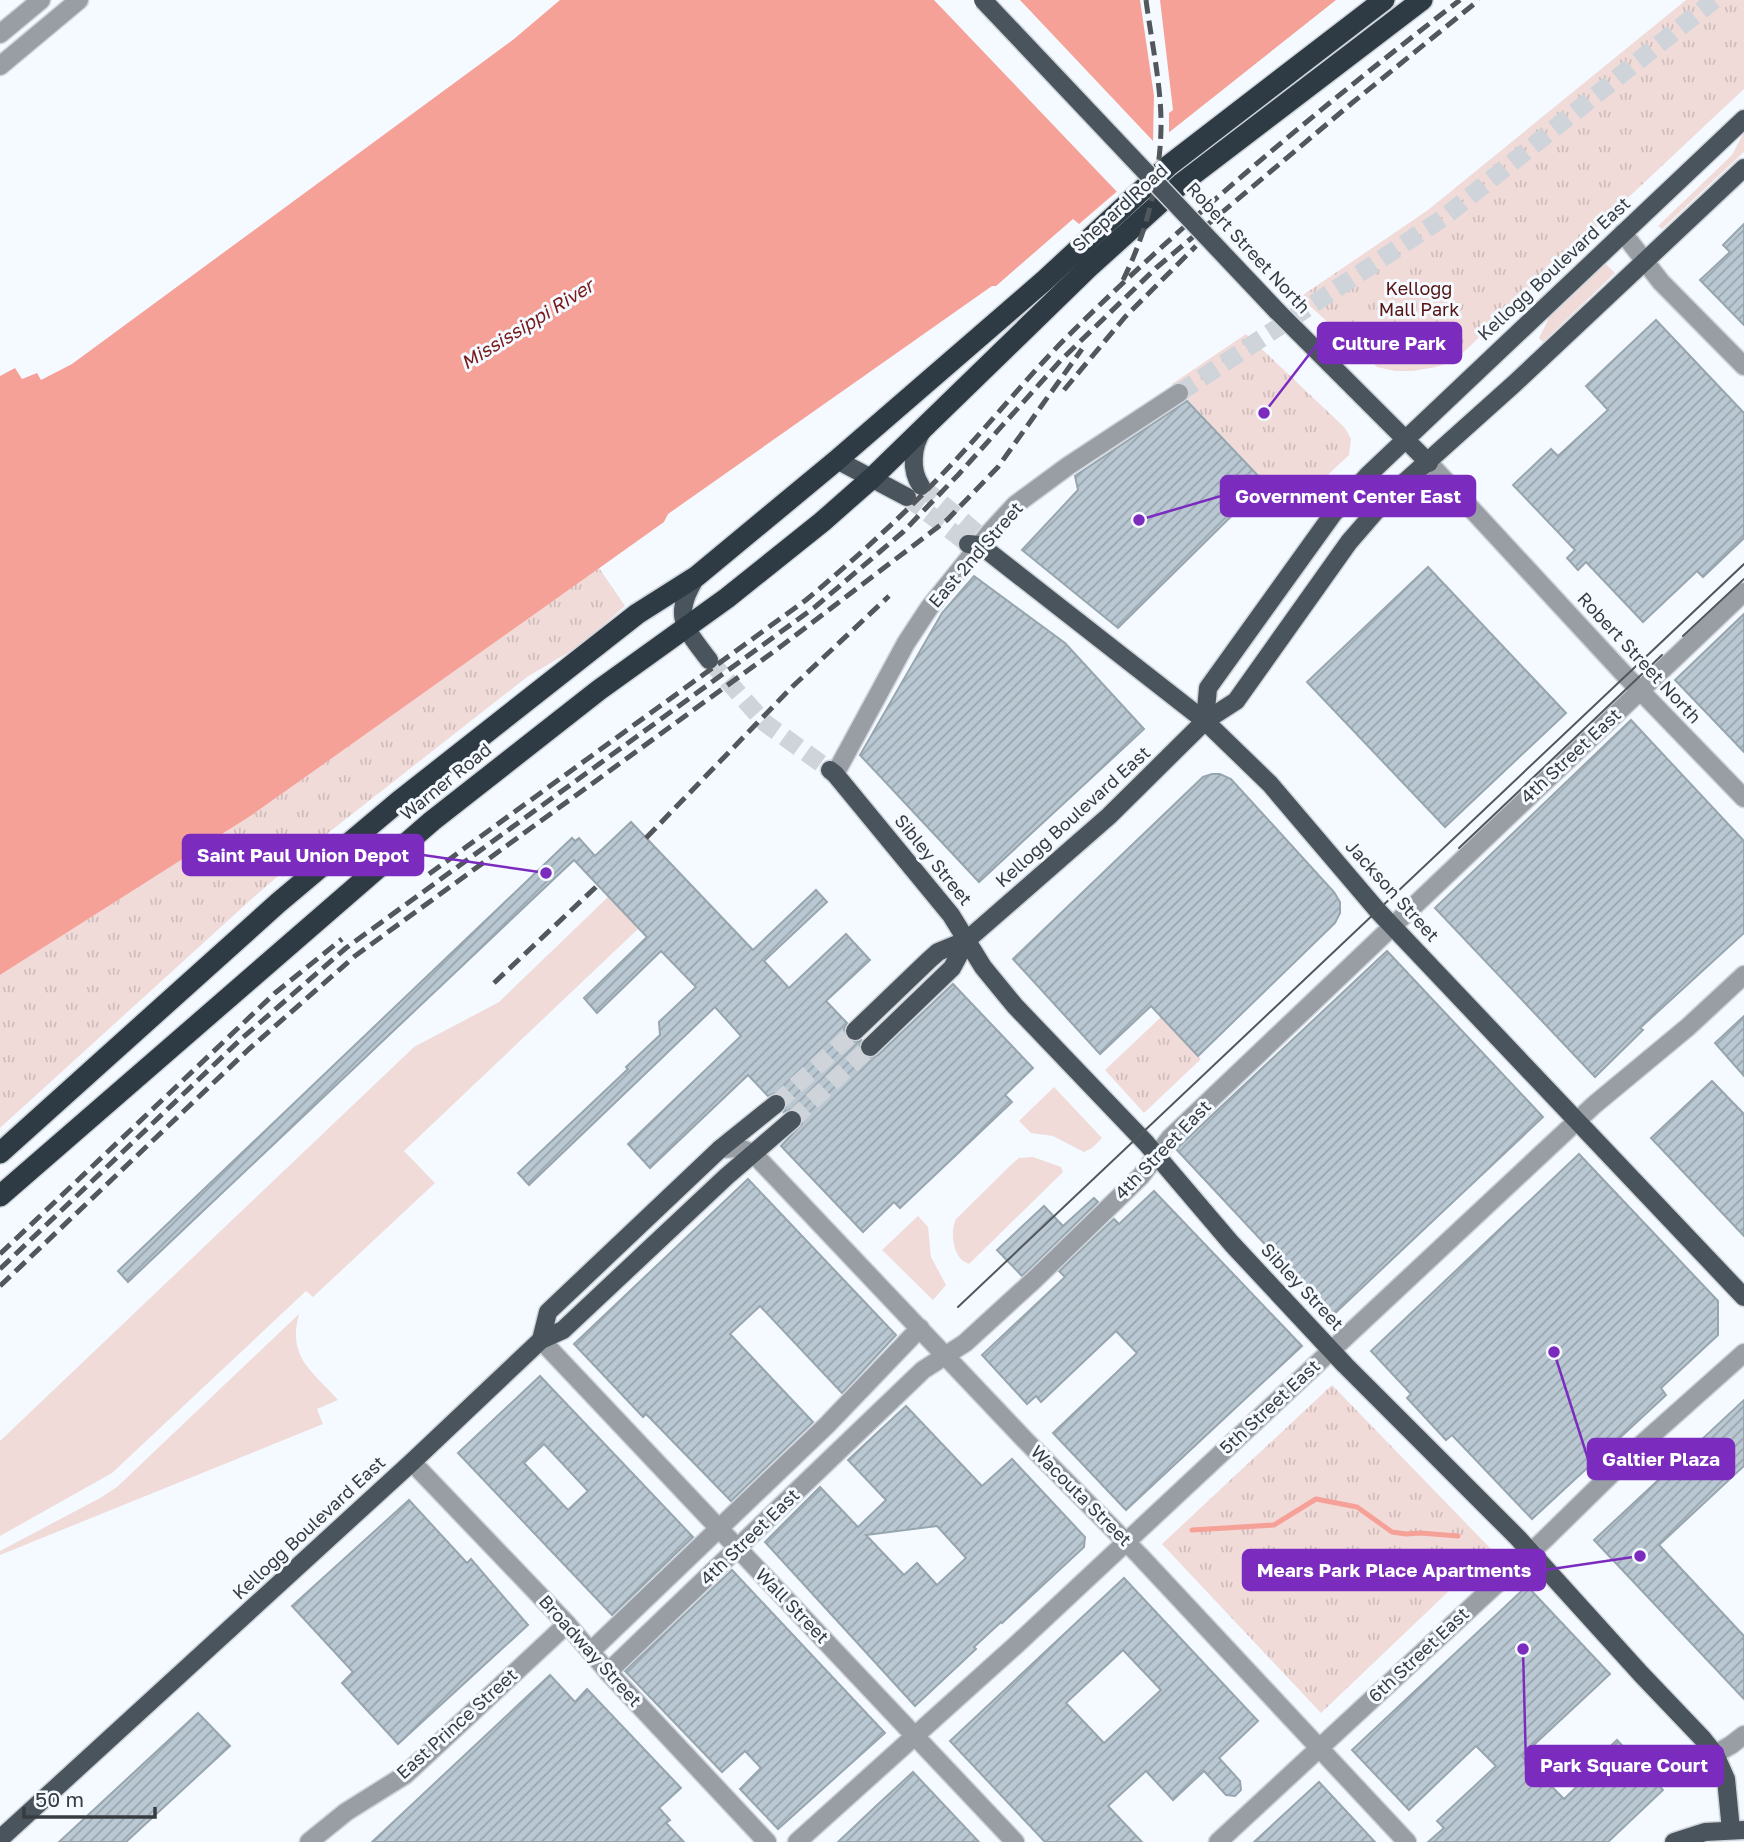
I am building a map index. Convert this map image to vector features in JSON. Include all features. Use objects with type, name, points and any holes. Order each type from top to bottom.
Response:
[{"type":"highway","name":"Shepard Road","points":[[837,460],[1045,280],[1168,166],[1384,0]]},
{"type":"highway","name":"Shepard Road","points":[[872,478],[1088,268],[1182,183],[1422,0]]},
{"type":"highway","name":"Warner Road","points":[[0,1153],[278,903],[398,802],[637,614],[697,576],[837,460]]},
{"type":"highway","name":"Warner Road","points":[[0,1196],[432,821],[599,690],[762,571],[872,478]]},
{"type":"main road","name":"Robert Street North","points":[[983,0],[1277,311],[1429,463]]},
{"type":"main road","name":"Kellogg Boulevard East","points":[[1206,721],[1208,688],[1333,514],[1405,439],[1744,119]]},
{"type":"main road","name":"Kellogg Boulevard East","points":[[855,1031],[938,951],[967,940],[1109,816],[1206,721],[1236,701],[1349,542],[1388,497],[1429,463],[1744,168]]},
{"type":"main road","points":[[837,460],[872,478],[914,491],[914,450],[918,437],[929,421]]},
{"type":"main road","name":"Jackson Street","points":[[975,540],[1206,721],[1299,816],[1392,926],[1744,1297]]},
{"type":"main road","points":[[697,576],[685,596],[683,606],[686,627],[709,660]]},
{"type":"main road","name":"Sibley Street","points":[[832,772],[951,915],[983,967],[1015,1006],[1156,1155],[1232,1244],[1530,1552],[1715,1754],[1727,1785],[1737,1830]]},
{"type":"main road","name":"Kellogg Boulevard East","points":[[870,1047],[952,968],[967,940]]},
{"type":"main road","name":"Kellogg Boulevard East","points":[[541,1340],[548,1312],[720,1149],[776,1104]]},
{"type":"main road","name":"Kellogg Boulevard East","points":[[0,1839],[412,1462],[541,1340],[563,1330],[792,1120]]},
{"type":"main road","points":[[1674,1842],[1705,1832],[1737,1830]]},
{"type":"street","points":[[0,34],[41,0]]},
{"type":"street","points":[[0,66],[79,0]]},
{"type":"street","points":[[1623,233],[1667,289],[1744,366]]},
{"type":"street","name":"East 2nd Street","points":[[832,772],[906,643],[975,540],[1015,505],[1068,466],[1179,393]]},
{"type":"street","name":"Robert Street North","points":[[1429,463],[1744,798]]},
{"type":"street","name":"4th Street East","points":[[608,1672],[923,1370],[965,1343],[1035,1279],[1141,1176],[1170,1138],[1744,592]]},
{"type":"street","name":"5th Street East","points":[[797,1842],[1126,1542],[1578,1120],[1688,1027],[1744,975]]},
{"type":"street","points":[[720,1149],[739,1148],[753,1153]]},
{"type":"street","name":"Wacouta Street","points":[[753,1153],[1126,1542],[1406,1842]]},
{"type":"street","name":"4th Street East","points":[[591,1651],[827,1424],[920,1328]]},
{"type":"street","name":"Wall Street","points":[[541,1340],[1015,1842]]},
{"type":"street","name":"6th Street East","points":[[1218,1842],[1530,1552],[1643,1443],[1744,1353]]},
{"type":"street","name":"Broadway Street","points":[[412,1462],[567,1624],[608,1672],[767,1842]]},
{"type":"street","name":"East Prince Street","points":[[309,1842],[346,1812],[405,1775],[567,1624]]},
{"type":"street","points":[[1715,1754],[1736,1743],[1744,1735]]},
{"type":"green space","name":"Kellogg Mall Park","points":[[1686,0],[1744,0],[1744,89],[1454,361],[1413,371],[1377,367],[1300,297],[1428,210]]},
{"type":"green space","points":[[1744,132],[1744,152],[1662,229],[1658,226],[1732,155]]},
{"type":"green space","points":[[1605,263],[1615,273],[1543,342],[1539,338],[1550,316]]},
{"type":"green space","points":[[1246,334],[1345,428],[1351,439],[1349,455],[1316,486],[1297,515],[1172,384]]},
{"type":"green space","points":[[599,568],[625,606],[581,645],[527,677],[328,833],[0,1128],[0,975],[252,815]]},
{"type":"green space","points":[[609,896],[639,928],[404,1151],[435,1183],[313,1297],[306,1291],[112,1473],[0,1536],[0,1441],[414,1047],[499,1002]]},
{"type":"green space","points":[[1161,1017],[1201,1059],[1144,1113],[1105,1070]]},
{"type":"green space","points":[[1054,1087],[1102,1138],[1092,1148],[1084,1152],[1053,1136],[1031,1133],[1019,1121]]},
{"type":"green space","points":[[1033,1157],[1061,1167],[1063,1172],[969,1264],[963,1261],[957,1254],[953,1238],[956,1219],[1014,1162],[1019,1158]]},
{"type":"green space","points":[[918,1216],[928,1227],[931,1257],[946,1285],[933,1300],[882,1250]]},
{"type":"green space","points":[[299,1314],[296,1342],[299,1353],[311,1371],[338,1400],[317,1409],[323,1424],[0,1555],[0,1551],[117,1487]]},
{"type":"green space","points":[[1332,1385],[1492,1550],[1321,1713],[1162,1544]]},
{"type":"water","name":"Mississippi River","points":[[560,0],[1336,0],[1119,172],[1128,182],[1079,224],[1073,219],[996,286],[992,286],[668,514],[664,522],[252,815],[0,975],[0,376],[15,368],[22,379],[37,373],[41,380],[72,364],[514,39]]},
{"type":"pier","points":[[934,0],[1020,0],[1153,141],[1154,96],[1140,0],[1160,0],[1173,110],[1169,113],[1169,135],[1124,173],[1131,183],[1119,194]]},
{"type":"building","points":[[1744,224],[1744,325],[1700,280],[1730,252],[1723,245]]},
{"type":"building","points":[[1656,320],[1744,413],[1744,538],[1703,577],[1697,571],[1643,622],[1586,562],[1578,570],[1567,558],[1575,550],[1513,485],[1551,449],[1558,456],[1608,410],[1586,386]]},
{"type":"building","points":[[1187,401],[1265,483],[1118,628],[1022,550],[1078,490],[1075,476]]},
{"type":"building","points":[[1428,567],[1566,713],[1445,827],[1307,682]]},
{"type":"building","points":[[974,576],[1065,643],[1144,729],[979,882],[860,755],[942,613]]},
{"type":"building","points":[[1744,614],[1744,752],[1675,680]]},
{"type":"building","points":[[1631,720],[1744,841],[1744,933],[1640,1028],[1643,1030],[1595,1077],[1435,908]]},
{"type":"building","points":[[1212,774],[1231,779],[1334,892],[1340,902],[1340,913],[1335,923],[1198,1056],[1151,1006],[1100,1054],[1013,959],[1203,777]]},
{"type":"building","points":[[631,822],[753,950],[816,890],[827,902],[764,961],[789,988],[846,934],[870,960],[826,1001],[847,1023],[844,1029],[846,1038],[853,1042],[861,1040],[859,1050],[866,1058],[878,1055],[953,984],[1033,1068],[1005,1095],[1012,1102],[900,1208],[894,1202],[863,1232],[781,1146],[802,1124],[801,1113],[791,1109],[784,1112],[787,1103],[784,1096],[775,1093],[768,1096],[748,1075],[650,1168],[628,1144],[741,1036],[715,1007],[529,1185],[518,1173],[628,1069],[626,1067],[660,1035],[659,1022],[696,987],[661,951],[597,1013],[584,998],[647,937],[574,860],[128,1282],[118,1271],[572,838],[575,841],[579,838],[595,856]]},
{"type":"building","points":[[1387,951],[1543,1117],[1332,1316],[1176,1149]]},
{"type":"building","points":[[1744,1016],[1744,1076],[1715,1043]]},
{"type":"building","points":[[1712,1081],[1744,1114],[1744,1236],[1651,1138]]},
{"type":"building","points":[[1579,1154],[1718,1301],[1718,1335],[1661,1388],[1666,1395],[1532,1519],[1452,1435],[1446,1440],[1407,1398],[1411,1394],[1371,1351]]},
{"type":"building","points":[[748,1179],[896,1335],[842,1393],[760,1306],[730,1334],[813,1422],[731,1501],[646,1414],[643,1417],[574,1344]]},
{"type":"building","points":[[1154,1191],[1302,1346],[1126,1510],[1053,1433],[1137,1353],[1116,1331],[1041,1402],[1036,1396],[1027,1404],[982,1355],[1065,1277],[1059,1271],[1114,1219],[1119,1224]]},
{"type":"building","points":[[1094,1198],[1098,1202],[1022,1276],[997,1250],[1044,1206],[1063,1226]]},
{"type":"building","points":[[540,1376],[693,1537],[612,1615],[458,1453]],"holes":[[[544,1444],[588,1491],[568,1510],[524,1463]]]},
{"type":"building","points":[[1744,1400],[1744,1466],[1659,1545],[1744,1636],[1744,1699],[1594,1540]]},
{"type":"building","points":[[906,1406],[982,1486],[1012,1459],[1085,1537],[1084,1547],[974,1647],[976,1649],[915,1706],[765,1542],[820,1487],[858,1527],[886,1500],[848,1460]],"holes":[[[937,1526],[966,1558],[937,1585],[917,1563],[904,1575],[866,1535]]]},
{"type":"building","points":[[409,1500],[467,1563],[471,1559],[528,1625],[398,1744],[342,1683],[353,1672],[292,1606]]},
{"type":"building","points":[[732,1570],[885,1733],[778,1829],[740,1789],[761,1768],[745,1751],[722,1772],[625,1671]]},
{"type":"building","points":[[1124,1578],[1258,1721],[1219,1758],[1240,1781],[1241,1790],[1235,1796],[1226,1795],[1204,1771],[1173,1800],[1146,1771],[1108,1806],[1142,1842],[1045,1842],[950,1741]],"holes":[[[1123,1650],[1161,1690],[1104,1743],[1066,1703]]]},
{"type":"building","points":[[1527,1586],[1610,1674],[1522,1756],[1564,1799],[1593,1771],[1589,1766],[1617,1740],[1663,1790],[1608,1842],[1428,1842],[1444,1828],[1437,1821],[1496,1766],[1476,1746],[1409,1810],[1352,1750]]},
{"type":"building","points":[[550,1675],[575,1702],[587,1689],[681,1788],[659,1808],[670,1820],[666,1823],[684,1842],[372,1842]]},
{"type":"building","points":[[198,1713],[230,1746],[126,1842],[59,1842]]},
{"type":"building","points":[[913,1772],[979,1842],[838,1842],[875,1807]]},
{"type":"building","points":[[1319,1782],[1375,1842],[1254,1842]]},
{"type":"waterway","points":[[1192,1530],[1274,1525],[1316,1499],[1357,1507],[1392,1532],[1458,1536]]},
{"type":"tunnel","points":[[1179,393],[1443,218],[1714,0]]},
{"type":"tunnel","points":[[921,486],[977,533]]},
{"type":"tunnel","points":[[907,497],[968,544]]},
{"type":"tunnel","points":[[709,660],[765,723],[830,770]]},
{"type":"tunnel","points":[[776,1104],[855,1031]]},
{"type":"tunnel","points":[[792,1120],[870,1047]]},
{"type":"tram line","points":[[958,1307],[1744,564]]},
{"type":"tram line","points":[[1683,636],[1744,579]]},
{"type":"tram line","points":[[1459,848],[1662,655]]},
{"type":"railway","points":[[1123,280],[1146,222],[1156,181],[1161,139],[1159,89],[1146,0]]},
{"type":"railway","points":[[429,874],[825,584],[915,502],[1058,346],[1120,286],[1214,200],[1311,118],[1460,0]]},
{"type":"railway","points":[[0,1269],[240,1040],[346,948],[815,607],[903,532],[1061,360],[1156,268],[1479,0]]},
{"type":"railway","points":[[1064,390],[1125,317],[1196,246]]},
{"type":"railway","points":[[0,1286],[249,1049],[355,956],[780,647],[947,520],[998,467],[1082,349]]},
{"type":"railway","points":[[646,838],[792,687],[889,596]]},
{"type":"railway","points":[[494,983],[598,885]]},
{"type":"railway","points":[[0,1254],[275,993],[342,939]]},
{"type":"place","name":"Culture Park","points":[[1264,413]]},
{"type":"place","name":"Government Center East","points":[[1139,520]]},
{"type":"place","name":"Saint Paul Union Depot","points":[[546,873]]},
{"type":"place","name":"Galtier Plaza","points":[[1554,1352]]},
{"type":"place","name":"Mears Park Place Apartments","points":[[1640,1556]]},
{"type":"place","name":"Park Square Court","points":[[1523,1649]]}]
